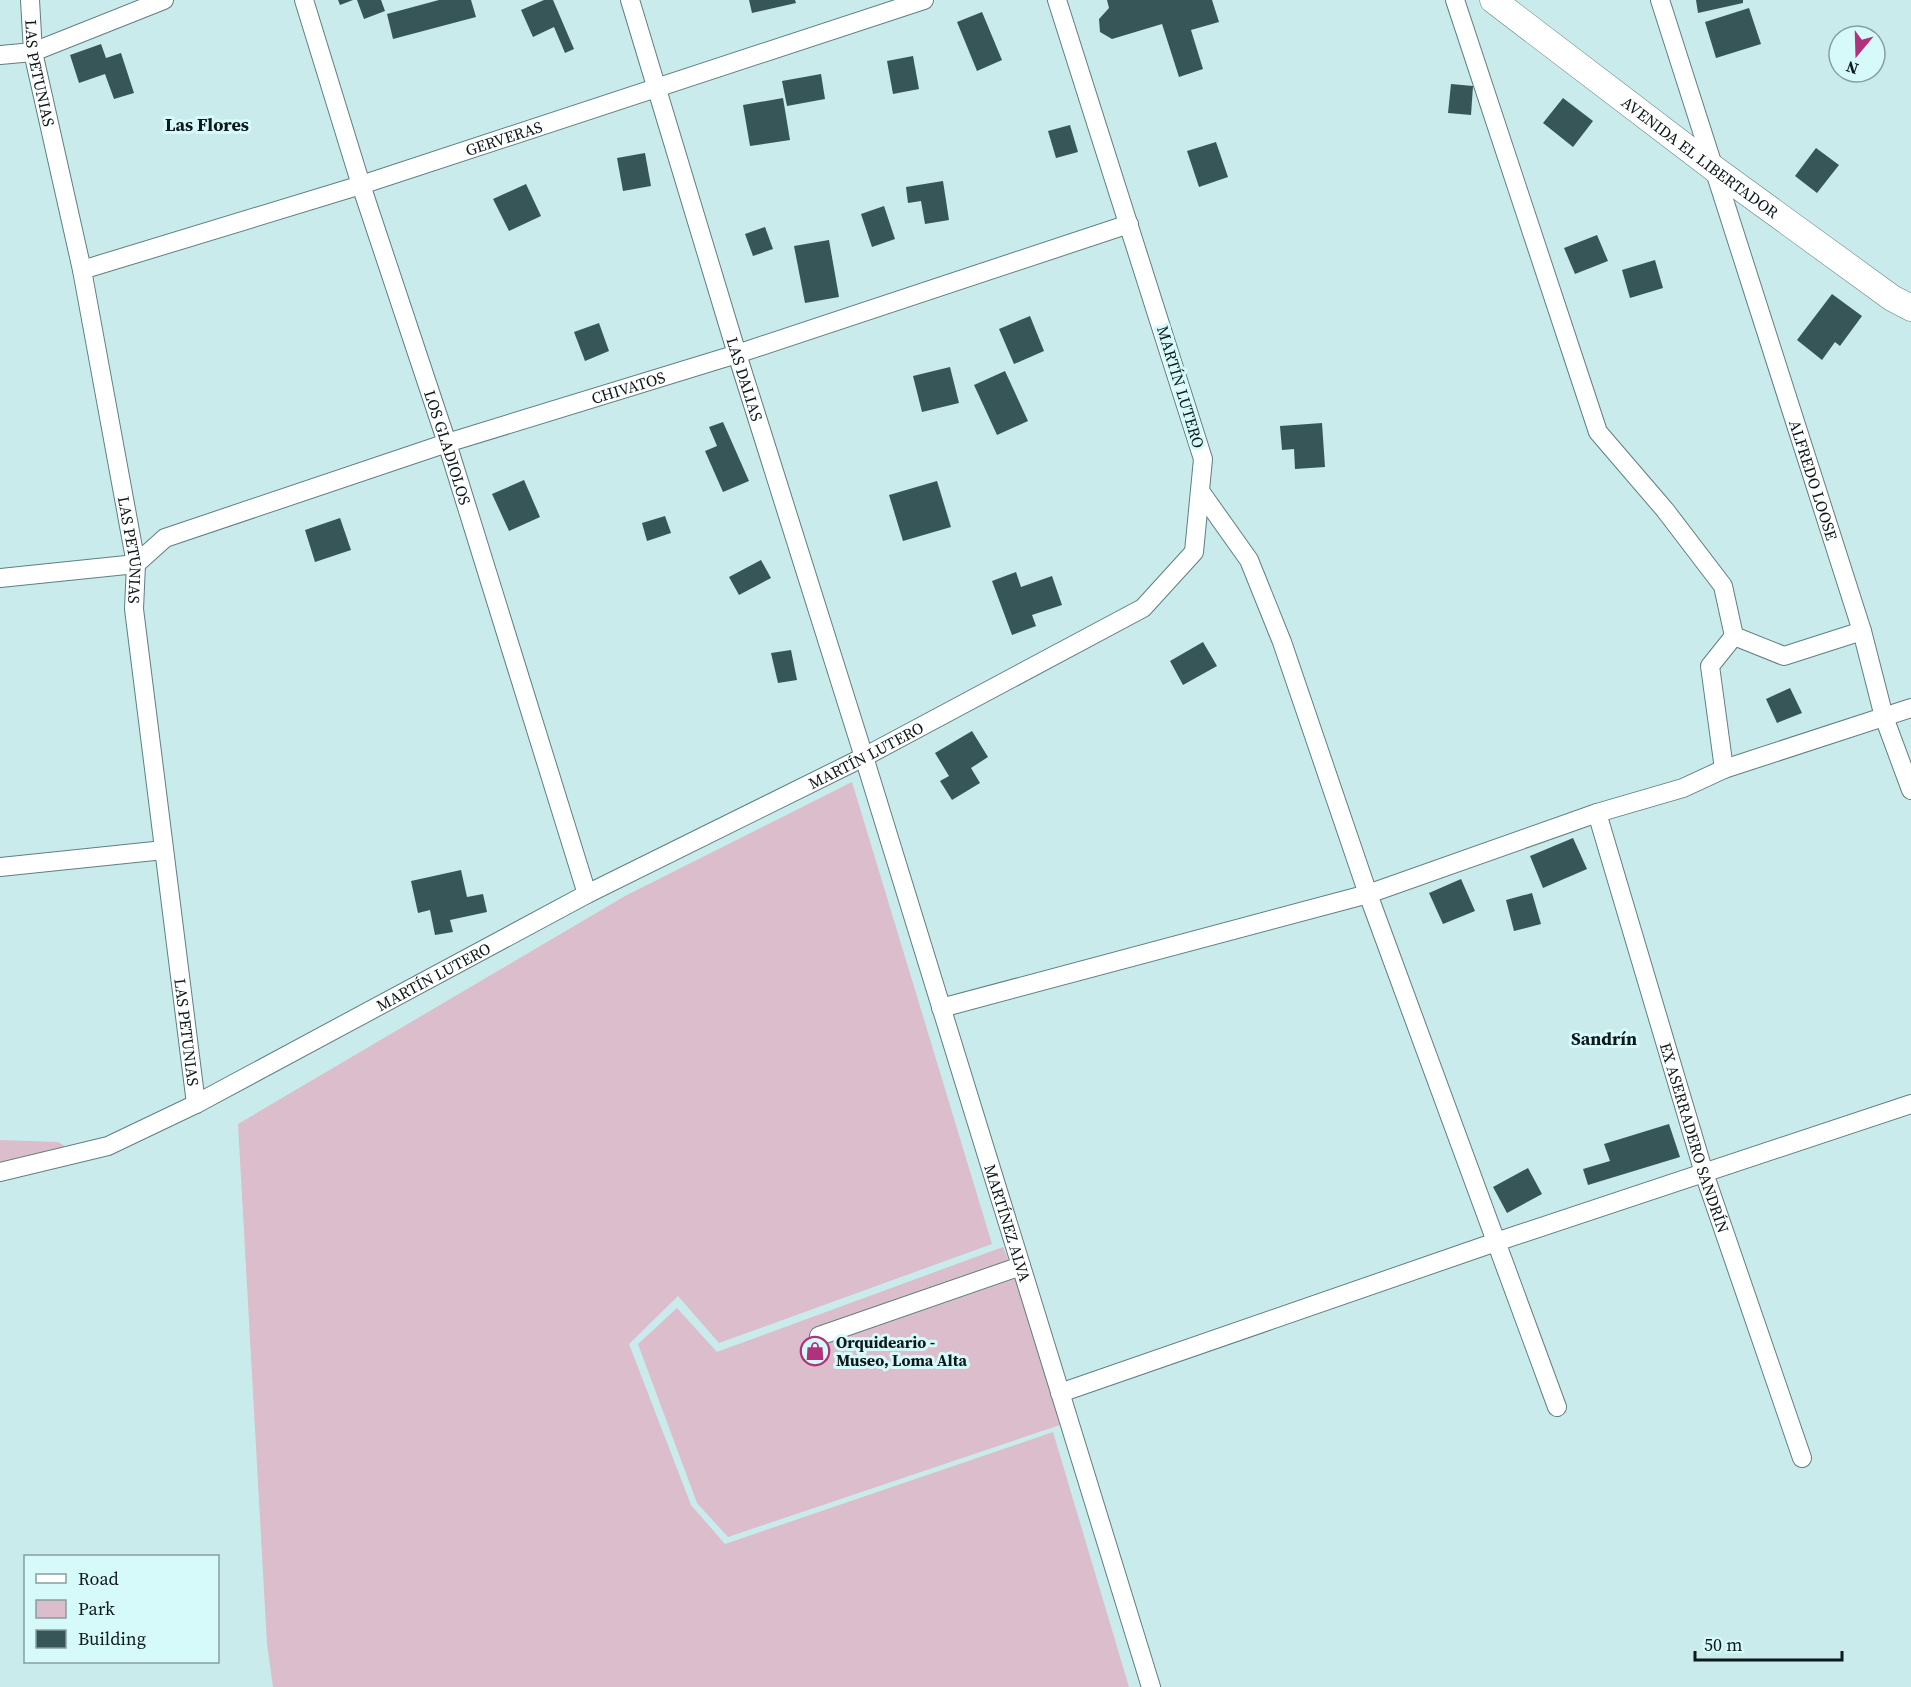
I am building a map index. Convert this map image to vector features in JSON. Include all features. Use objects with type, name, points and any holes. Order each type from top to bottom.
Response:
[{"type":"main road","name":"AVENIDA EL LIBERTADOR","points":[[1493,0],[1716,170],[1892,298],[1911,308]]},
{"type":"street","name":"LAS PETUNIAS","points":[[30,0],[33,52],[82,270],[136,564],[134,609],[196,1104]]},
{"type":"street","points":[[0,55],[33,52],[164,0]]},
{"type":"street","name":"LOS GLADIOLOS","points":[[304,0],[361,185],[447,443],[587,894]]},
{"type":"street","name":"LAS DALIAS","points":[[630,0],[737,354],[864,757]]},
{"type":"street","name":"GERVERAS","points":[[82,270],[361,185],[924,0]]},
{"type":"street","name":"MARTÍN LUTERO","points":[[0,1173],[108,1146],[196,1104],[587,894],[864,757],[1143,608],[1194,552],[1203,459],[1057,0]]},
{"type":"street","points":[[1455,0],[1598,432],[1665,510],[1723,586],[1734,636]]},
{"type":"street","name":"ALFREDO LOOSE","points":[[1660,0],[1862,631],[1884,717],[1911,790]]},
{"type":"street","name":"CHIVATOS","points":[[136,564],[165,538],[447,443],[737,354],[1130,224]]},
{"type":"street","points":[[1200,491],[1249,560],[1278,631],[1368,894],[1557,1407]]},
{"type":"street","points":[[0,578],[136,564]]},
{"type":"street","points":[[1734,636],[1784,656],[1862,631]]},
{"type":"street","points":[[1724,770],[1710,666],[1734,636]]},
{"type":"street","points":[[941,1008],[1368,894],[1597,813],[1683,788],[1724,770],[1911,708]]},
{"type":"street","name":"MARTÍNEZ ALVA","points":[[864,757],[1151,1687]]},
{"type":"street","name":"EX ASERRADERO SANDRÍN","points":[[1597,813],[1704,1173],[1803,1458]]},
{"type":"street","points":[[0,867],[164,850]]},
{"type":"street","points":[[1060,1393],[1496,1242],[1911,1104]]},
{"type":"street","points":[[819,1336],[1020,1266]]},
{"type":"green space","points":[[852,782],[992,1244],[719,1343],[678,1296],[629,1344],[691,1505],[725,1544],[1053,1432],[1129,1687],[273,1687],[267,1644],[238,1124],[625,896]]},
{"type":"green space","points":[[0,1140],[58,1142],[81,1156],[0,1166]]},
{"type":"green space","points":[[1003,1247],[1015,1276],[1060,1425],[728,1537],[697,1503],[638,1344],[677,1308],[717,1352]]},
{"type":"building","points":[[338,0],[353,0],[340,5]]},
{"type":"building","points":[[357,0],[381,0],[385,11],[364,19]]},
{"type":"building","points":[[439,0],[471,0],[476,17],[393,39],[387,14]]},
{"type":"building","points":[[544,0],[553,0],[574,49],[565,53],[554,27],[533,37],[521,10]]},
{"type":"building","points":[[749,0],[795,0],[796,3],[752,13]]},
{"type":"building","points":[[1107,0],[1212,0],[1219,22],[1191,30],[1203,69],[1179,77],[1162,24],[1112,39],[1100,32],[1099,19],[1109,8]]},
{"type":"building","points":[[1696,0],[1743,0],[1743,3],[1698,13]]},
{"type":"building","points":[[1749,8],[1761,44],[1716,58],[1705,22]]},
{"type":"building","points":[[982,12],[1002,60],[977,71],[957,22]]},
{"type":"building","points":[[101,44],[106,58],[121,53],[134,93],[114,99],[105,74],[79,83],[70,55]]},
{"type":"building","points":[[913,56],[919,89],[893,94],[887,61]]},
{"type":"building","points":[[821,74],[825,99],[787,106],[782,81]]},
{"type":"building","points":[[1451,84],[1473,86],[1471,115],[1448,113]]},
{"type":"building","points":[[783,98],[790,140],[750,146],[743,105]]},
{"type":"building","points":[[1563,98],[1593,121],[1573,147],[1543,123]]},
{"type":"building","points":[[1070,125],[1078,152],[1056,158],[1048,131]]},
{"type":"building","points":[[1216,142],[1228,177],[1199,187],[1187,151]]},
{"type":"building","points":[[1816,148],[1839,165],[1817,193],[1795,176]]},
{"type":"building","points":[[645,153],[651,186],[623,191],[617,158]]},
{"type":"building","points":[[943,181],[949,220],[925,224],[921,201],[908,203],[906,187]]},
{"type":"building","points":[[526,184],[541,216],[509,231],[493,199]]},
{"type":"building","points":[[884,206],[895,239],[872,247],[861,214]]},
{"type":"building","points":[[765,227],[773,249],[753,256],[745,234]]},
{"type":"building","points":[[1597,235],[1608,261],[1575,274],[1564,248]]},
{"type":"building","points":[[829,240],[839,297],[805,303],[794,246]]},
{"type":"building","points":[[1655,260],[1663,288],[1630,298],[1622,270]]},
{"type":"building","points":[[1832,294],[1862,316],[1840,346],[1835,342],[1822,360],[1797,340]]},
{"type":"building","points":[[1030,316],[1044,351],[1014,364],[999,329]]},
{"type":"building","points":[[599,323],[609,351],[585,361],[574,332]]},
{"type":"building","points":[[950,367],[959,403],[922,412],[913,376]]},
{"type":"building","points":[[1005,371],[1028,421],[997,435],[974,385]]},
{"type":"building","points":[[723,422],[749,481],[723,492],[705,451],[717,446],[709,427]]},
{"type":"building","points":[[1322,423],[1325,467],[1295,469],[1294,449],[1282,450],[1280,426]]},
{"type":"building","points":[[524,480],[540,517],[509,531],[492,494]]},
{"type":"building","points":[[937,481],[951,527],[903,541],[889,495]]},
{"type":"building","points":[[665,516],[671,533],[647,541],[642,523]]},
{"type":"building","points":[[340,518],[351,550],[315,562],[305,530]]},
{"type":"building","points":[[761,560],[771,578],[739,595],[729,577]]},
{"type":"building","points":[[1016,572],[1021,587],[1052,576],[1062,605],[1032,615],[1036,626],[1012,635],[992,581]]},
{"type":"building","points":[[1203,642],[1217,666],[1183,685],[1170,661]]},
{"type":"building","points":[[791,650],[797,680],[778,683],[771,653]]},
{"type":"building","points":[[1790,688],[1802,713],[1777,723],[1766,699]]},
{"type":"building","points":[[972,731],[988,757],[971,768],[980,783],[952,800],[940,781],[949,776],[935,753]]},
{"type":"building","points":[[1573,838],[1587,869],[1543,888],[1530,856]]},
{"type":"building","points":[[461,870],[467,897],[483,894],[487,912],[450,920],[453,932],[435,935],[430,910],[418,913],[411,881]]},
{"type":"building","points":[[1461,879],[1475,911],[1443,924],[1429,893]]},
{"type":"building","points":[[1532,893],[1541,924],[1514,931],[1506,900]]},
{"type":"building","points":[[1669,1124],[1680,1157],[1588,1185],[1583,1169],[1610,1161],[1604,1144]]},
{"type":"building","points":[[1528,1168],[1542,1194],[1507,1213],[1493,1187]]},
{"type":"place","name":"Orquideario - Museo, Loma Alta","points":[[815,1351]]},
{"type":"district","name":"Las Flores","points":[[207,124]]},
{"type":"district","name":"Sandrín","points":[[1604,1038]]}]
